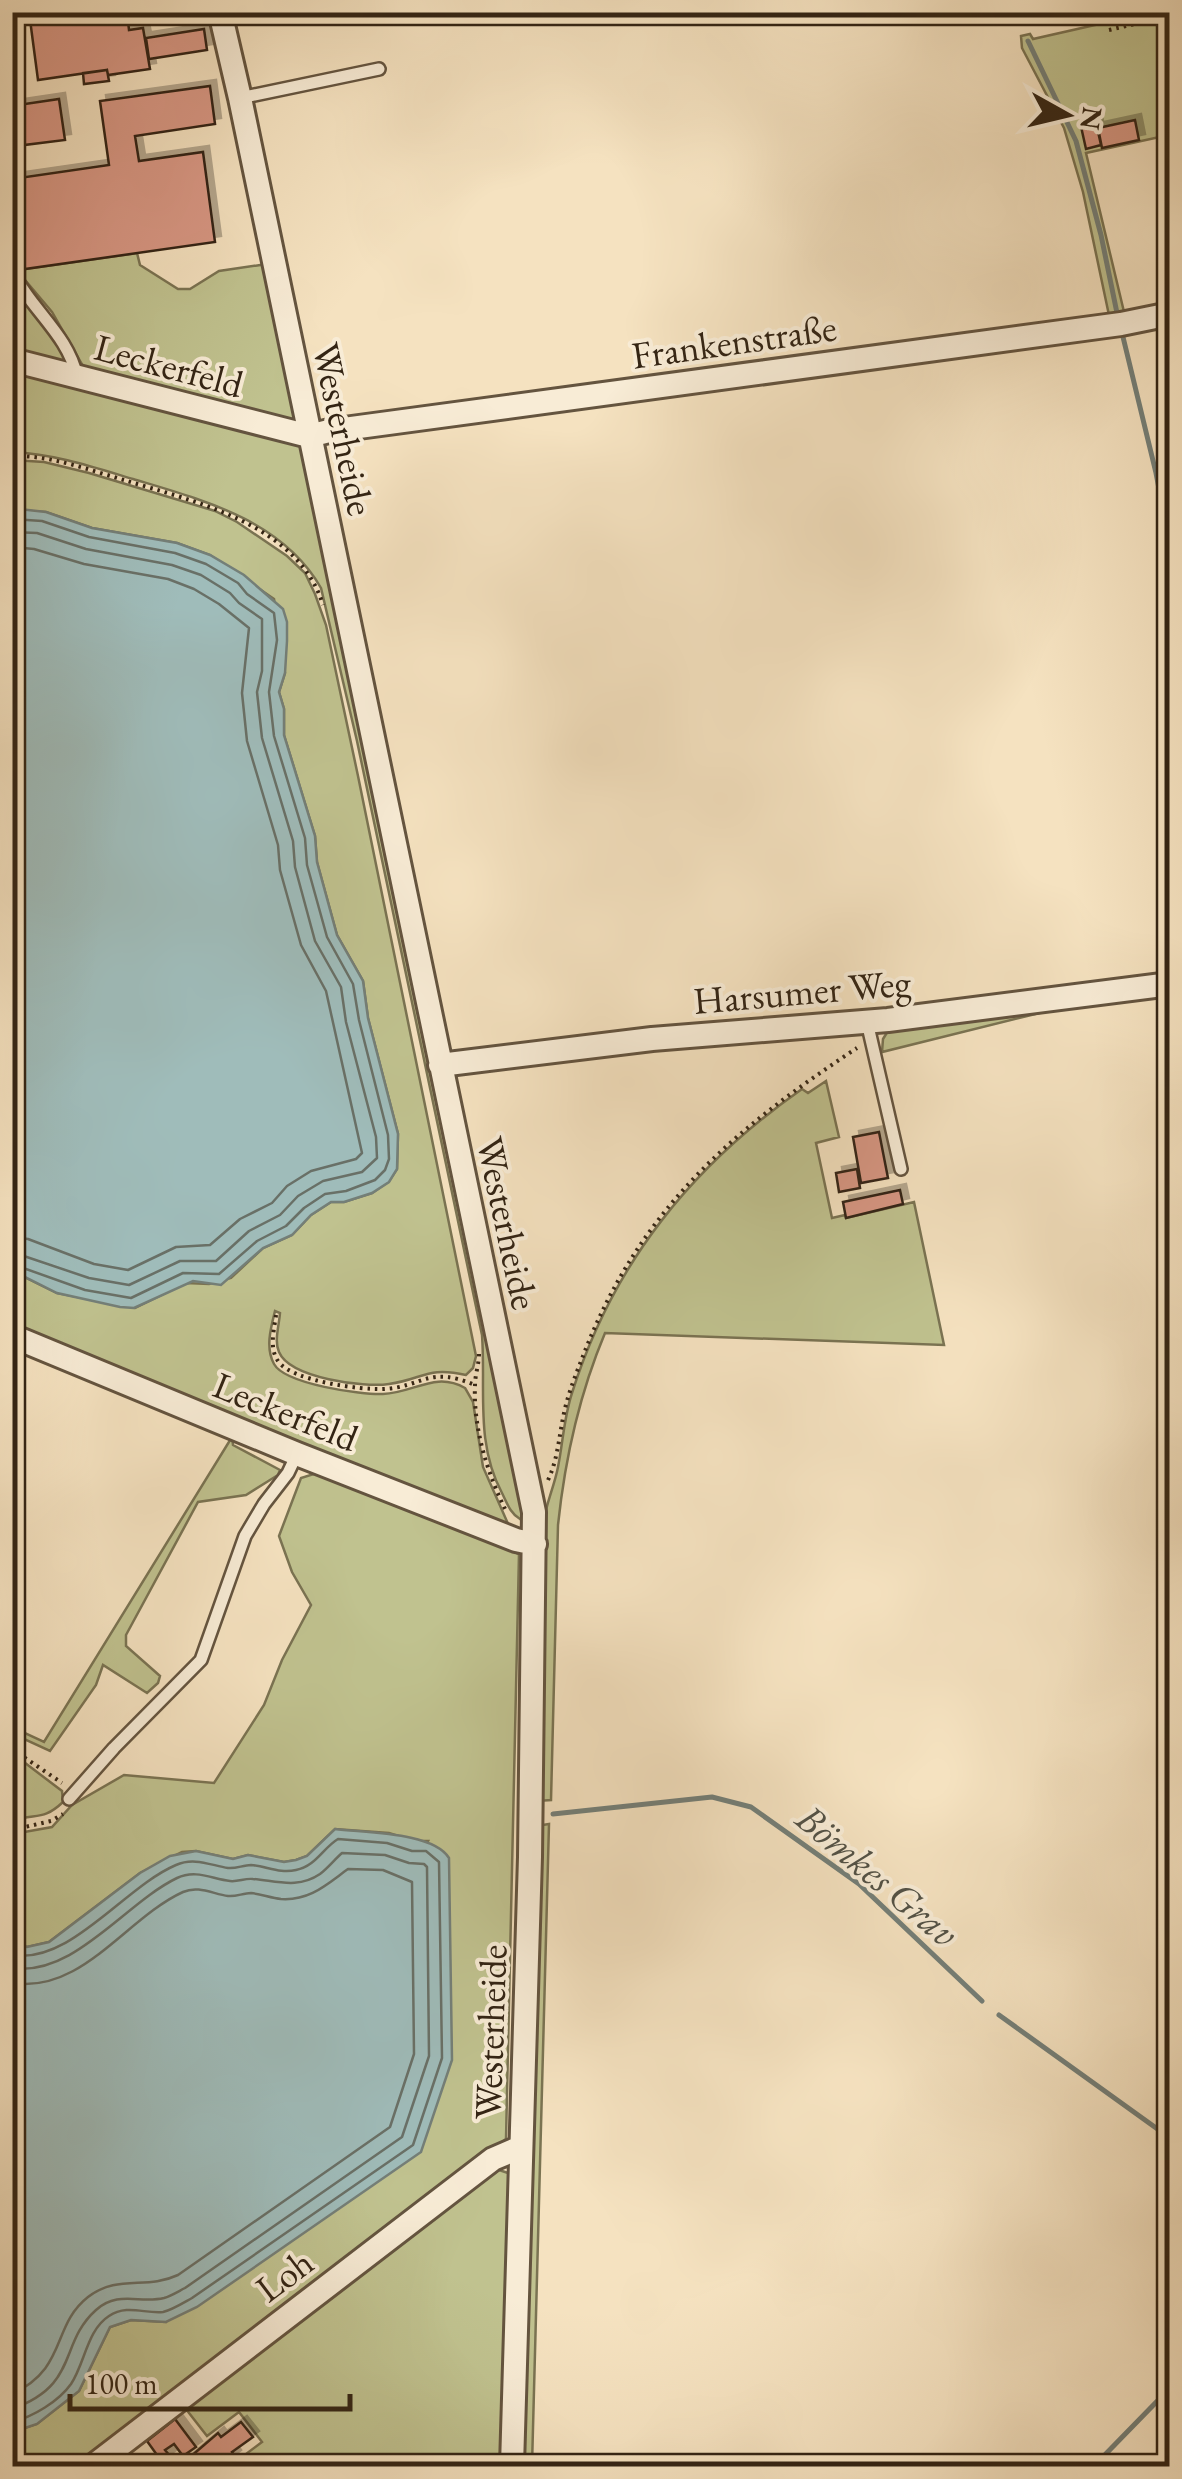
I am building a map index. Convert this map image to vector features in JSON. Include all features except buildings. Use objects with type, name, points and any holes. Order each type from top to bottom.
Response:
[{"type":"street","name":"Westerheide","points":[[220,12],[534,1512],[526,1541],[521,2147],[512,2466]]},
{"type":"street","name":"Frankenstraße","points":[[309,436],[329,430],[1102,327],[1170,314]]},
{"type":"street","name":"Leckerfeld","points":[[12,360],[309,436]]},
{"type":"street","name":"Harsumer Weg","points":[[440,1065],[652,1040],[871,1030],[1170,984]]},
{"type":"street","name":"Leckerfeld","points":[[12,1336],[297,1454],[526,1541]]},
{"type":"street","name":"Loh","points":[[92,2466],[492,2159],[521,2147]]},
{"type":"lane","points":[[240,98],[379,69]]},
{"type":"lane","points":[[12,269],[66,347],[77,376]]},
{"type":"lane","points":[[871,1030],[901,1169]]},
{"type":"lane","points":[[69,1799],[201,1660],[245,1536],[288,1474],[297,1454]]},
{"type":"path","points":[[1108,30],[1170,16]]},
{"type":"path","points":[[12,456],[82,468],[238,518],[288,552],[307,571],[323,606]]},
{"type":"path","points":[[534,1512],[553,1468],[564,1409],[584,1352],[645,1238],[695,1174],[743,1128],[871,1030]]},
{"type":"path","points":[[276,1315],[273,1340],[278,1362],[301,1376],[381,1390],[429,1376],[446,1376],[475,1385]]},
{"type":"path","points":[[478,1343],[475,1385],[487,1468],[526,1541]]},
{"type":"path","points":[[12,1749],[67,1786],[69,1799],[60,1817],[12,1830]]},
{"type":"green space","points":[[1148,13],[1169,13],[1169,135],[1086,153],[1125,316],[1110,320],[1083,192],[1064,128],[1022,48],[1021,36],[1030,34],[1033,39]]},
{"type":"green space","points":[[137,253],[140,265],[178,289],[190,289],[219,271],[267,264],[298,415],[289,423],[83,366],[52,312],[25,280],[25,269]]},
{"type":"green space","points":[[12,285],[57,340],[68,365],[13,350]]},
{"type":"green space","points":[[13,364],[303,442],[524,1517],[520,1519],[507,1504],[488,1455],[483,1416],[482,1335],[321,588],[285,545],[239,516],[186,495],[88,466],[13,452]]},
{"type":"green space","points":[[13,460],[44,462],[89,473],[215,511],[287,556],[305,573],[315,594],[326,625],[358,776],[476,1356],[466,1375],[434,1373],[378,1385],[329,1379],[297,1369],[286,1361],[278,1348],[280,1313],[275,1311],[270,1351],[281,1371],[308,1383],[342,1390],[383,1394],[434,1382],[465,1388],[473,1402],[483,1467],[509,1526],[13,1330],[12,1271],[57,1293],[135,1308],[186,1283],[209,1284],[231,1278],[263,1248],[292,1235],[331,1202],[372,1193],[389,1181],[397,1169],[398,1134],[368,1018],[363,981],[337,935],[317,862],[315,836],[284,735],[284,709],[279,692],[285,673],[274,599],[210,555],[177,543],[92,528],[46,512],[13,510]]},
{"type":"green space","points":[[1092,1000],[882,1052],[888,1031]]},
{"type":"green space","points":[[826,1081],[839,1137],[816,1143],[832,1218],[914,1202],[944,1345],[605,1333],[581,1403],[561,1500],[551,1800],[537,1801],[543,1526],[569,1402],[589,1346],[634,1260],[692,1185],[762,1119],[802,1089],[808,1093]]},
{"type":"green space","points":[[232,1437],[233,1445],[280,1470],[246,1495],[198,1502],[126,1635],[126,1646],[160,1676],[158,1683],[147,1693],[103,1665],[96,1685],[50,1751],[13,1734],[12,1727],[44,1742]]},
{"type":"green space","points":[[320,1472],[519,1554],[506,2139],[76,2466],[13,2466],[13,2432],[37,2424],[79,2391],[110,2327],[131,2320],[166,2322],[428,1841],[335,1829],[307,1856],[284,1862],[248,1855],[233,1859],[182,1852],[140,1873],[49,1942],[27,1947],[13,1943],[13,1834],[52,1827],[72,1805],[124,1775],[214,1783],[264,1705],[311,1605],[292,1572],[279,1536],[301,1478]]},
{"type":"green space","points":[[12,1753],[62,1791],[63,1802],[44,1814],[13,1821]]},
{"type":"green space","points":[[549,1824],[532,2466],[519,2466],[536,1826]]},
{"type":"green space","points":[[499,2170],[511,2174],[503,2466],[230,2466],[262,2442],[239,2412],[207,2436],[182,2404],[485,2173]]},
{"type":"water","points":[[12,510],[46,512],[92,528],[177,543],[210,555],[244,575],[283,609],[287,641],[279,692],[284,709],[284,735],[315,836],[317,862],[337,935],[363,981],[368,1018],[398,1134],[397,1169],[389,1182],[372,1193],[331,1202],[292,1235],[263,1248],[221,1285],[193,1281],[134,1308],[57,1293],[13,1271]]},
{"type":"water","points":[[335,1829],[414,1838],[441,1849],[449,1858],[452,2060],[421,2152],[197,2307],[166,2322],[131,2320],[110,2327],[79,2391],[37,2424],[13,2432],[13,1943],[27,1947],[49,1942],[140,1873],[170,1856],[196,1851],[233,1859],[248,1855],[284,1862],[307,1856]]},
{"type":"waterway","points":[[1025,12],[1026,21]]},
{"type":"waterway","points":[[1028,41],[1076,141],[1117,313]]},
{"type":"waterway","points":[[1123,337],[1170,546]]},
{"type":"waterway","name":"Bömkes Grav","points":[[553,1814],[712,1797],[751,1807],[859,1884],[982,2001]]},
{"type":"waterway","name":"Bömkes Grav","points":[[999,2015],[1170,2138]]},
{"type":"waterway","points":[[1094,2466],[1170,2388]]}]
